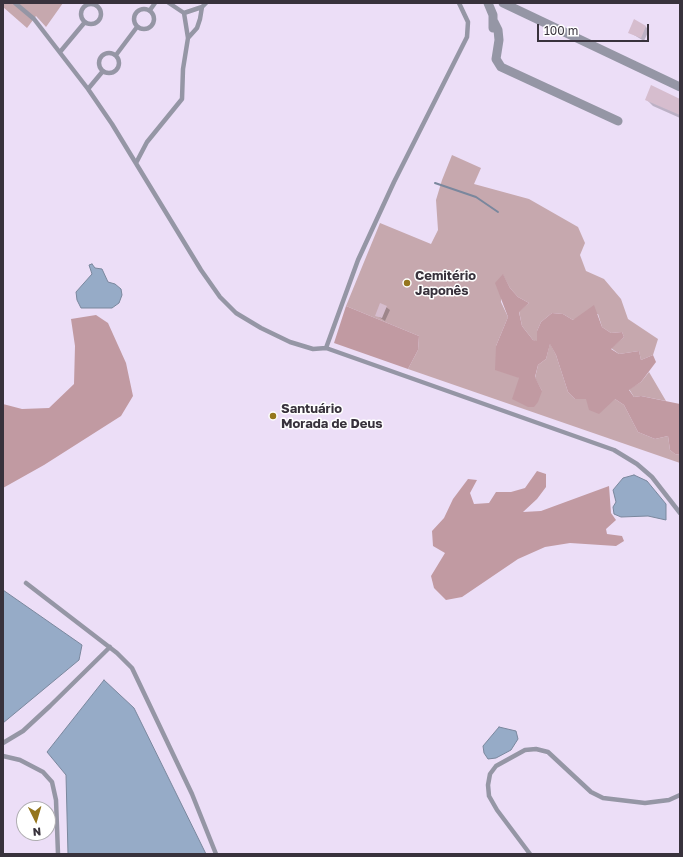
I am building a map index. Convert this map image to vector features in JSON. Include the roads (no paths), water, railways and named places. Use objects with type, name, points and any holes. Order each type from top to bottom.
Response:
[{"type":"street","points":[[488,3],[493,26],[498,30],[499,40],[496,59],[501,68],[618,121]]},
{"type":"street","points":[[503,3],[680,87]]},
{"type":"lane","points":[[15,3],[34,19],[88,89],[136,163],[200,270],[220,297],[236,313],[260,328],[290,342],[313,349],[326,348],[614,450],[637,464],[652,477],[680,513]]},
{"type":"lane","points":[[150,10],[155,3]]},
{"type":"lane","points":[[136,163],[147,142],[182,99],[183,69],[188,38],[184,13],[169,3]]},
{"type":"lane","points":[[184,13],[202,7],[206,3]]},
{"type":"lane","points":[[326,348],[358,260],[394,182],[467,37],[468,22],[459,3]]},
{"type":"lane","points":[[99,4],[102,11],[101,18],[97,23],[91,25],[85,22],[81,17],[82,10],[86,5],[99,4]]},
{"type":"lane","points":[[188,38],[197,28],[202,7]]},
{"type":"lane","points":[[144,8],[150,10],[154,16],[154,22],[150,27],[143,29],[137,27],[133,22],[134,15],[138,10],[144,8]]},
{"type":"lane","points":[[60,52],[85,22]]},
{"type":"lane","points":[[116,55],[137,27]]},
{"type":"lane","points":[[110,52],[116,55],[120,60],[119,67],[115,72],[109,74],[103,71],[99,66],[100,59],[104,54],[110,52]]},
{"type":"lane","points":[[88,89],[103,71]]},
{"type":"lane","points":[[26,583],[110,647],[132,668],[192,794],[216,854]]},
{"type":"lane","points":[[3,742],[23,731],[110,647]]},
{"type":"lane","points":[[530,854],[497,810],[489,796],[488,785],[490,774],[496,766],[525,750],[536,749],[548,752],[590,792],[603,798],[646,803],[669,800],[680,795]]},
{"type":"lane","points":[[3,756],[20,760],[43,772],[52,782],[56,800],[58,854]]},
{"type":"water","points":[[92,264],[95,268],[102,269],[108,282],[115,284],[121,289],[122,295],[119,303],[112,308],[81,308],[77,300],[76,292],[92,274],[89,265]]},
{"type":"water","points":[[634,475],[647,481],[666,504],[666,520],[648,516],[621,517],[614,514],[613,507],[616,502],[613,490],[623,478]]},
{"type":"water","points":[[3,590],[82,645],[79,660],[3,723]]},
{"type":"water","points":[[104,680],[134,708],[206,854],[68,854],[66,775],[47,752]]},
{"type":"water","points":[[499,727],[516,731],[518,739],[511,750],[496,758],[488,759],[484,753],[483,746]]},
{"type":"waterway","points":[[435,183],[476,197],[498,212]]},
{"type":"place","name":"Cemitério Japonês","points":[[407,283]]},
{"type":"place","name":"Santuário Morada de Deus","points":[[273,416]]}]
